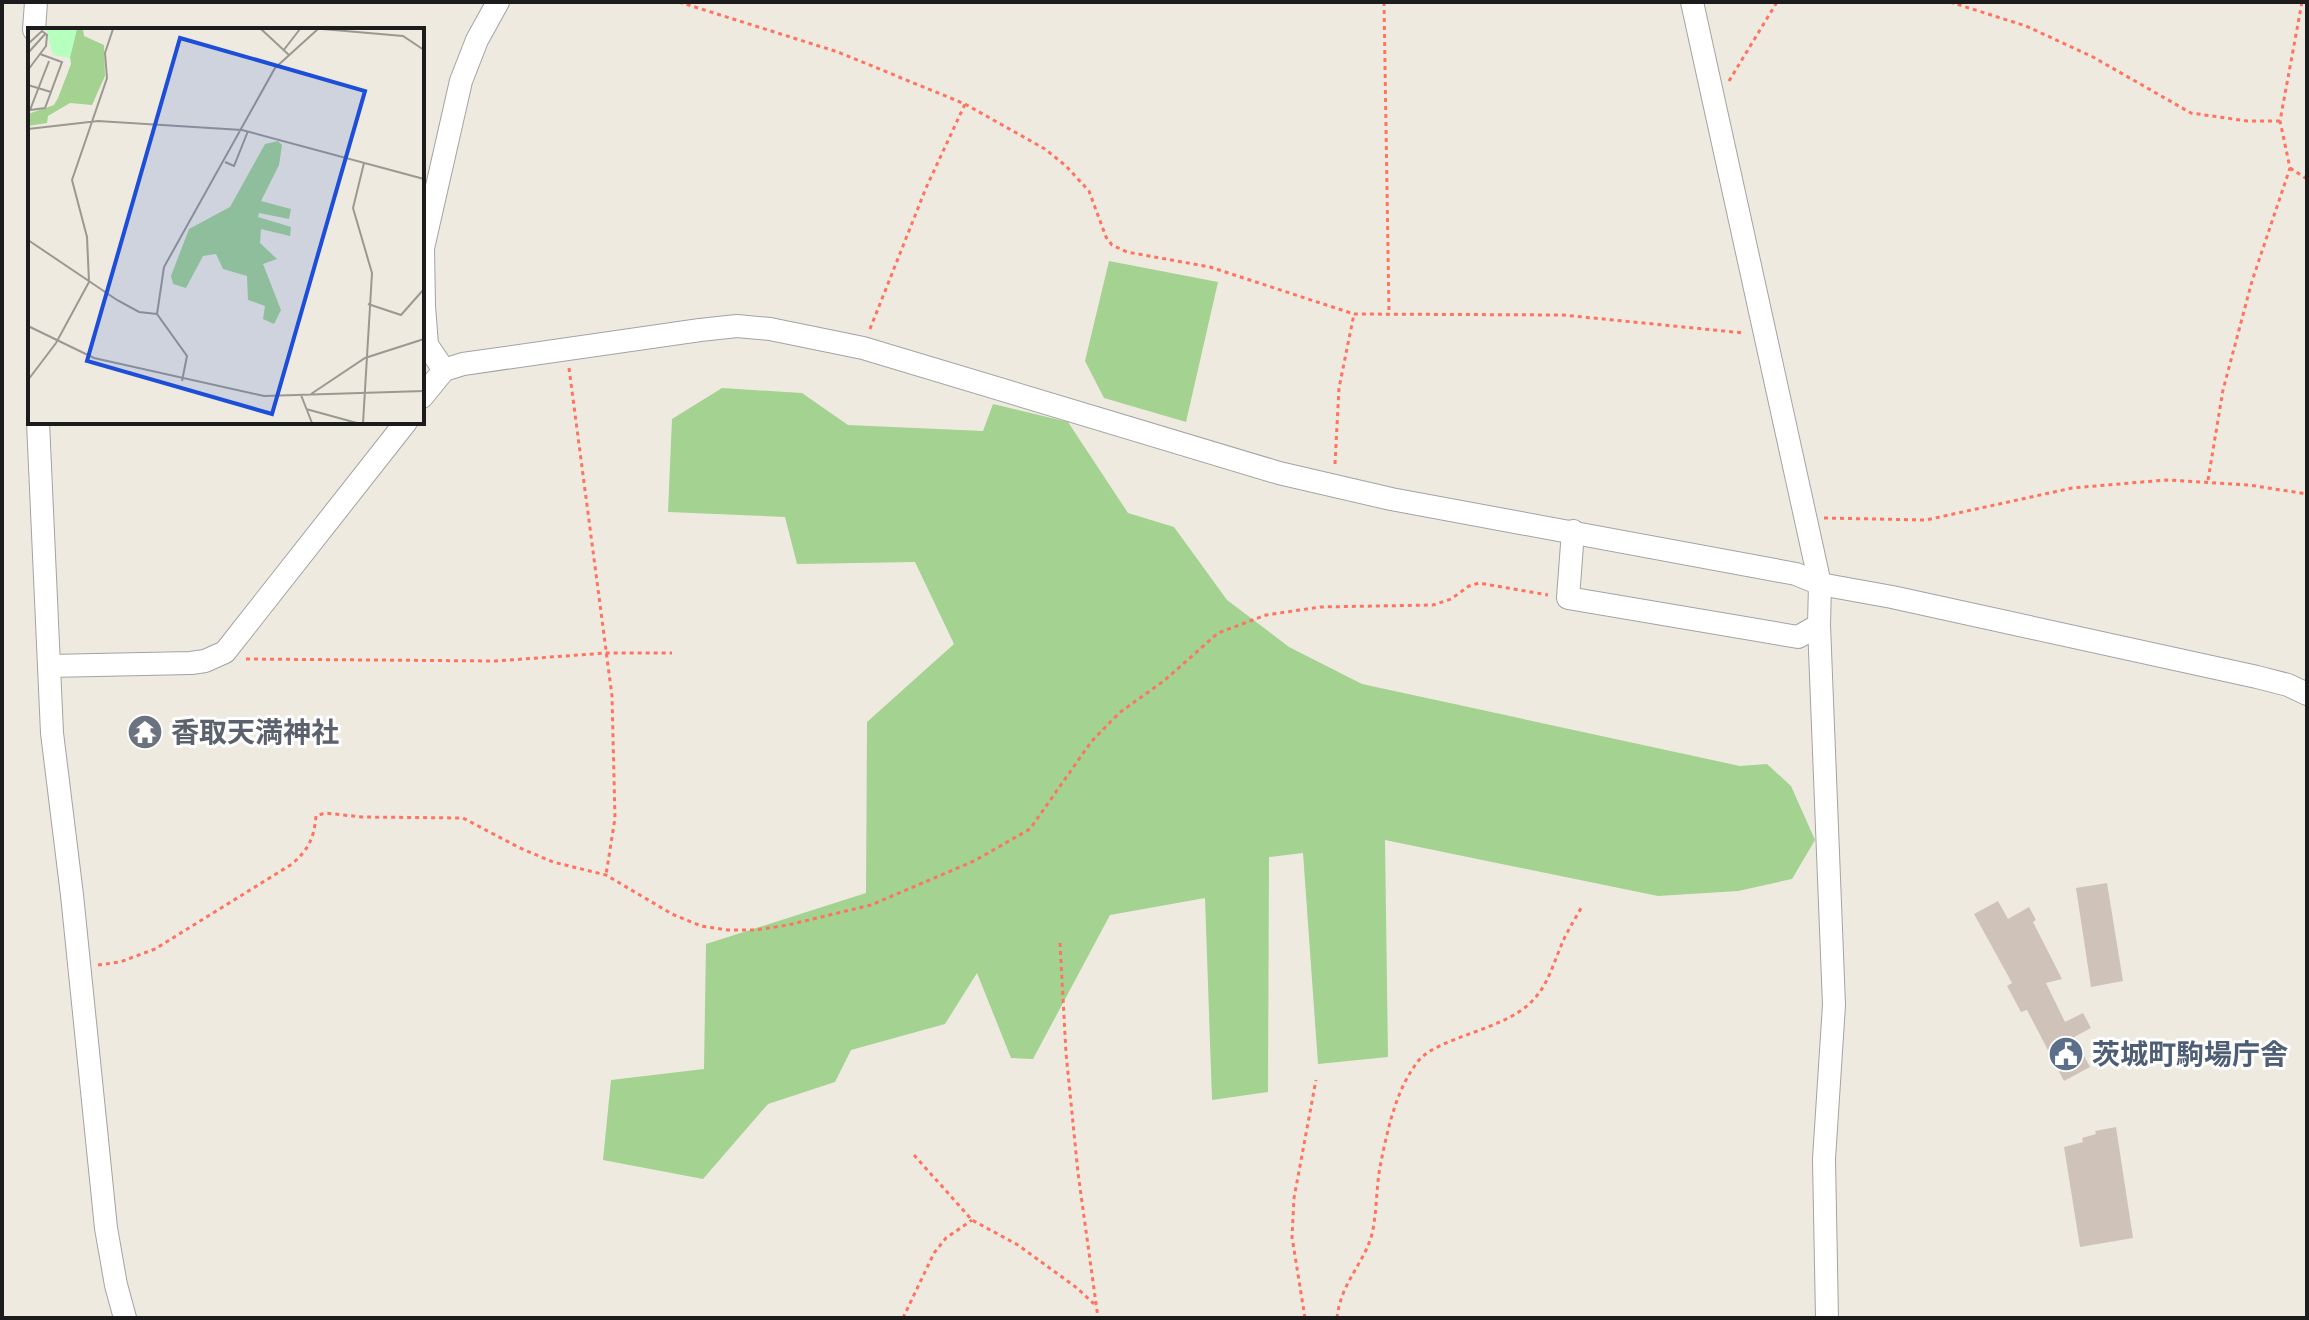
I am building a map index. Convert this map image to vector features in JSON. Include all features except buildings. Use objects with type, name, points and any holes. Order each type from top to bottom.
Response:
[{"type":"street","points":[[34,28],[36,2]]},
{"type":"street","points":[[424,244],[461,81],[477,40],[498,2]]},
{"type":"street","points":[[1692,2],[1820,584],[1834,1005],[1824,1159],[1827,1318]]},
{"type":"street","points":[[424,272],[427,345],[444,370]]},
{"type":"street","points":[[424,395],[444,370],[463,364],[637,337],[737,326],[799,333],[863,348],[1334,487],[1796,574],[1820,584],[2257,677],[2288,685],[2307,694]]},
{"type":"street","points":[[38,424],[52,733],[80,967],[106,1228],[125,1318]]},
{"type":"street","points":[[49,666],[191,663],[205,661],[225,652],[404,424]]},
{"type":"street","points":[[1573,531],[1568,598],[1798,637],[1819,625]]},
{"type":"path","points":[[679,2],[838,52],[965,104],[1045,149],[1079,179],[1089,191],[1106,237],[1112,245],[1127,252],[1210,267],[1354,314],[1563,315],[1763,333]]},
{"type":"path","points":[[1384,2],[1389,313]]},
{"type":"path","points":[[1715,104],[1777,2]]},
{"type":"path","points":[[1950,2],[2026,26],[2093,57],[2191,113],[2247,121],[2280,121]]},
{"type":"path","points":[[2208,481],[2223,390],[2252,281],[2290,168],[2280,121],[2302,2]]},
{"type":"path","points":[[863,348],[926,188],[965,104]]},
{"type":"path","points":[[2290,168],[2307,179]]},
{"type":"path","points":[[1334,487],[1339,388],[1354,314]]},
{"type":"path","points":[[567,348],[612,696],[615,804],[606,875]]},
{"type":"path","points":[[1806,526],[1822,518],[1926,520],[2072,488],[2166,480],[2208,481],[2307,494]]},
{"type":"path","points":[[80,967],[120,962],[155,949],[292,864],[307,851],[314,835],[316,816],[325,813],[362,817],[463,818],[542,857],[606,875],[663,909],[701,926],[756,930],[833,916],[871,905],[974,861],[1030,829],[1100,732],[1218,633],[1266,615],[1320,607],[1433,605],[1479,583],[1568,598]]},
{"type":"path","points":[[225,652],[235,659],[454,661],[606,653],[672,653]]},
{"type":"path","points":[[1337,1318],[1345,1284],[1371,1237],[1380,1168],[1395,1106],[1410,1075],[1429,1051],[1483,1030],[1528,1006],[1547,980],[1563,940],[1581,908]]},
{"type":"path","points":[[1060,943],[1066,1053],[1098,1318]]},
{"type":"path","points":[[1305,1318],[1292,1237],[1294,1198],[1316,1080]]},
{"type":"path","points":[[914,1155],[972,1220],[1018,1245],[1095,1305]]},
{"type":"path","points":[[903,1318],[934,1253],[946,1238],[972,1220]]},
{"type":"green space","points":[[1109,261],[1218,282],[1186,422],[1104,398],[1085,361]]},
{"type":"green space","points":[[722,388],[802,393],[848,425],[983,431],[993,404],[1068,422],[1128,513],[1174,527],[1227,600],[1289,647],[1362,684],[1740,766],[1767,764],[1791,786],[1815,840],[1792,879],[1738,891],[1658,896],[1385,840],[1388,1057],[1318,1064],[1303,853],[1269,857],[1268,1092],[1212,1100],[1205,898],[1110,915],[1033,1059],[1011,1058],[977,973],[945,1024],[851,1050],[835,1082],[768,1104],[703,1179],[603,1160],[611,1080],[704,1069],[706,944],[866,893],[867,722],[954,644],[915,562],[797,564],[785,517],[668,512],[672,419]]},
{"type":"place","name":"香取天満神社","points":[[145,732]]},
{"type":"place","name":"茨城町駒場庁舎","points":[[2066,1054]]}]
